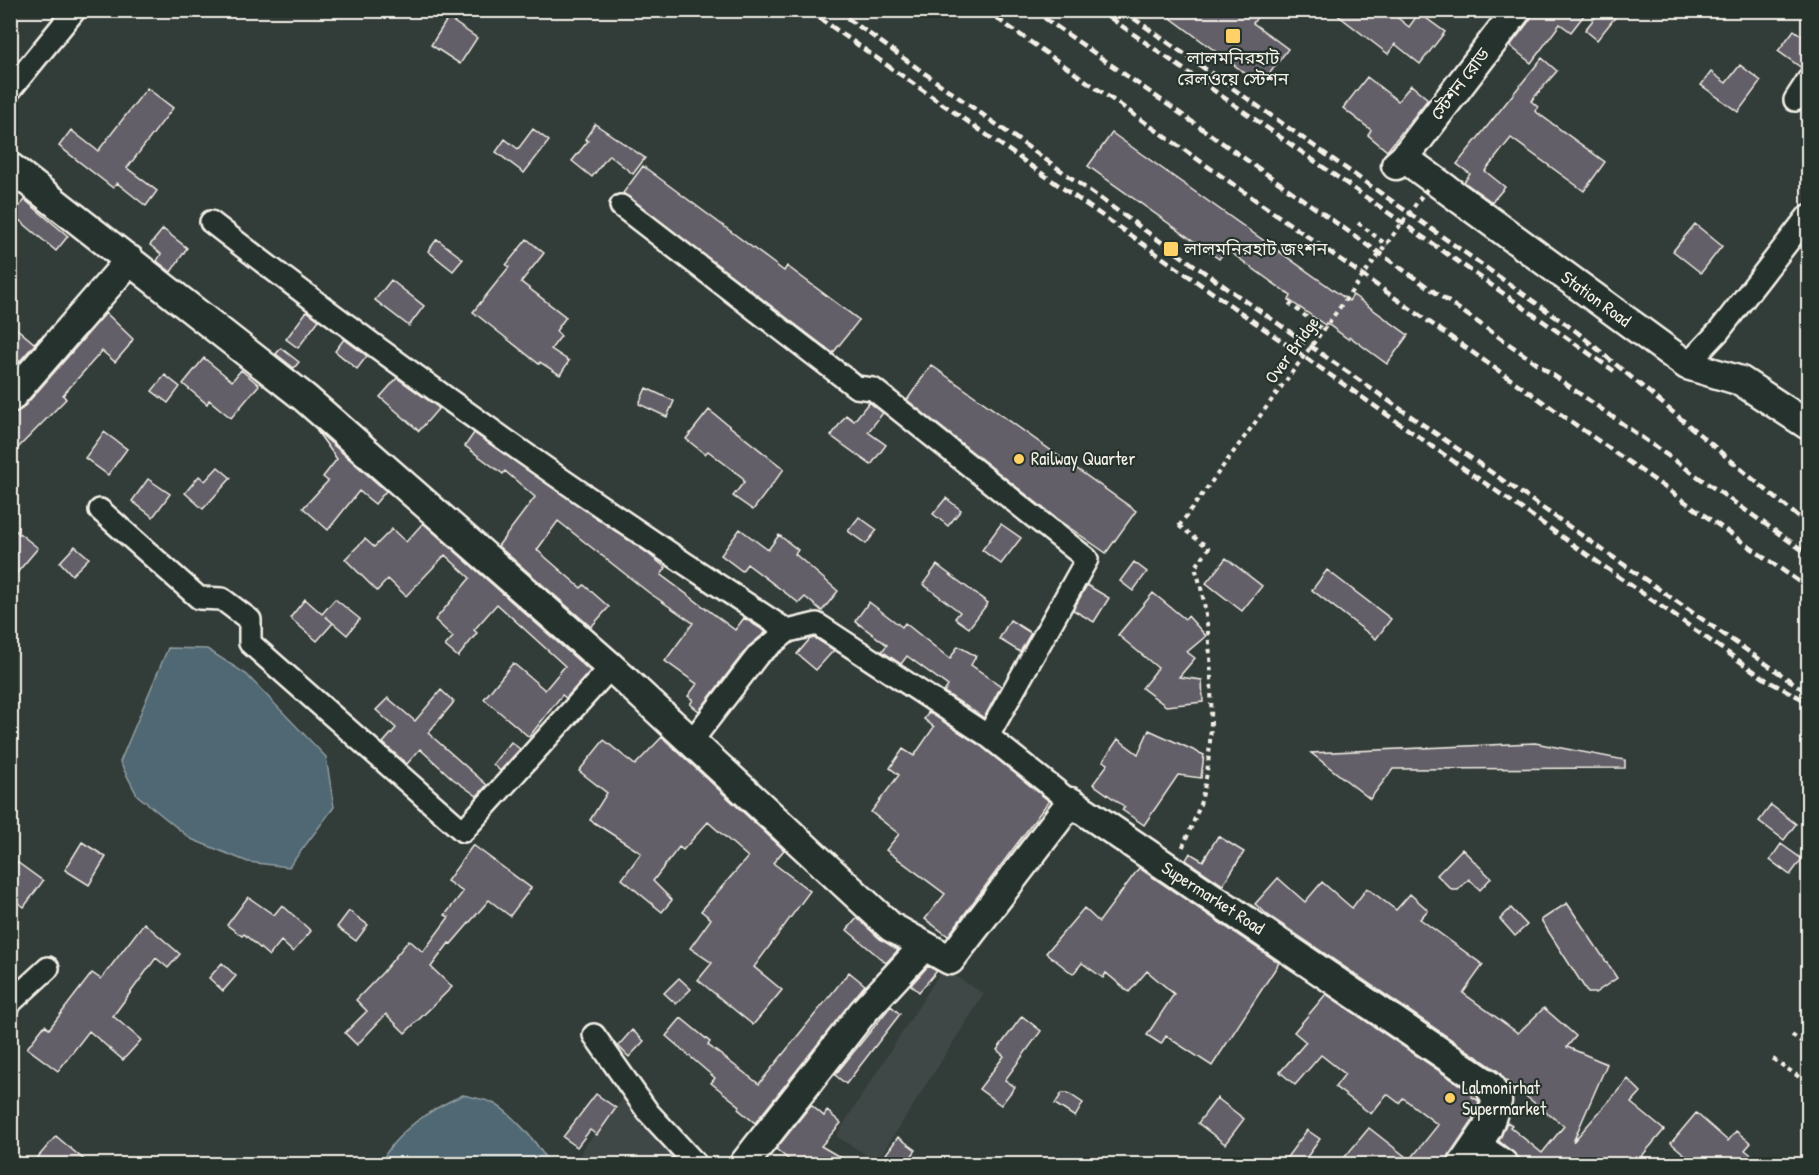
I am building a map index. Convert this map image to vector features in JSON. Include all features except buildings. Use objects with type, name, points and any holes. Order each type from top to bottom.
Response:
[{"type":"main road","name":"স্টেশন রোড","points":[[1400,162],[1517,10]]},
{"type":"main road","name":"Station Road","points":[[1400,162],[1687,365],[1741,381],[1809,425]]},
{"type":"main road","points":[[10,167],[305,398],[611,667],[891,927],[950,960],[1071,802]]},
{"type":"main road","points":[[10,398],[130,260]]},
{"type":"main road","name":"Supermarket Road","points":[[1071,802],[1489,1085],[1497,1101],[1487,1129],[1470,1155]]},
{"type":"main road","points":[[744,1164],[863,1012],[924,946]]},
{"type":"main road","points":[[1470,1155],[1503,1164]]},
{"type":"street","points":[[10,90],[75,10]]},
{"type":"street","points":[[1795,100],[1809,80]]},
{"type":"street","points":[[621,206],[856,387],[873,389],[1087,559],[988,736]]},
{"type":"street","points":[[1687,365],[1719,331],[1809,216]]},
{"type":"street","points":[[211,222],[398,363],[541,465],[670,555],[788,631]]},
{"type":"street","points":[[100,510],[199,598],[222,599],[250,620],[250,643],[463,831],[611,667]]},
{"type":"street","points":[[691,742],[758,655],[788,631],[817,624],[988,736],[1071,802]]},
{"type":"street","points":[[10,1003],[48,968]]},
{"type":"street","points":[[594,1035],[648,1112],[696,1164]]},
{"type":"path","name":"Over Bridge","points":[[1170,870],[1181,853],[1203,792],[1211,730],[1209,656],[1202,585],[1195,568],[1209,548],[1179,526],[1427,189]]},
{"type":"path","points":[[1358,223],[1387,245]]},
{"type":"path","points":[[1289,303],[1323,330]]},
{"type":"path","points":[[1792,1035],[1809,1047]]},
{"type":"path","points":[[1773,1059],[1809,1083]]},
{"type":"shaded area","points":[[943,968],[984,994],[877,1162],[836,1136]]},
{"type":"shaded area","points":[[626,1095],[691,1164],[574,1164],[587,1143]]},
{"type":"water","points":[[168,648],[207,649],[246,674],[326,757],[334,807],[289,867],[248,862],[191,839],[137,795],[120,762]]},
{"type":"water","points":[[463,1095],[491,1102],[506,1112],[536,1144],[546,1159],[545,1164],[380,1164],[395,1141],[415,1122]]},
{"type":"railway","points":[[808,10],[1768,681],[1808,702]]},
{"type":"railway","points":[[836,10],[1171,249],[1808,693]]},
{"type":"railway","points":[[985,10],[1808,588]]},
{"type":"railway","points":[[1033,10],[1808,554]]},
{"type":"railway","points":[[1099,10],[1614,371]]},
{"type":"railway","points":[[1122,10],[1577,332],[1808,525]]},
{"type":"place","name":"লালমনিরহাট রেলওয়ে স্টেশন","points":[[1233,36]]},
{"type":"place","name":"লালমনিরহাট জংশন","points":[[1171,249]]},
{"type":"place","name":"Railway Quarter","points":[[1019,459]]},
{"type":"place","name":"Lalmonirhat Supermarket","points":[[1450,1098]]}]
